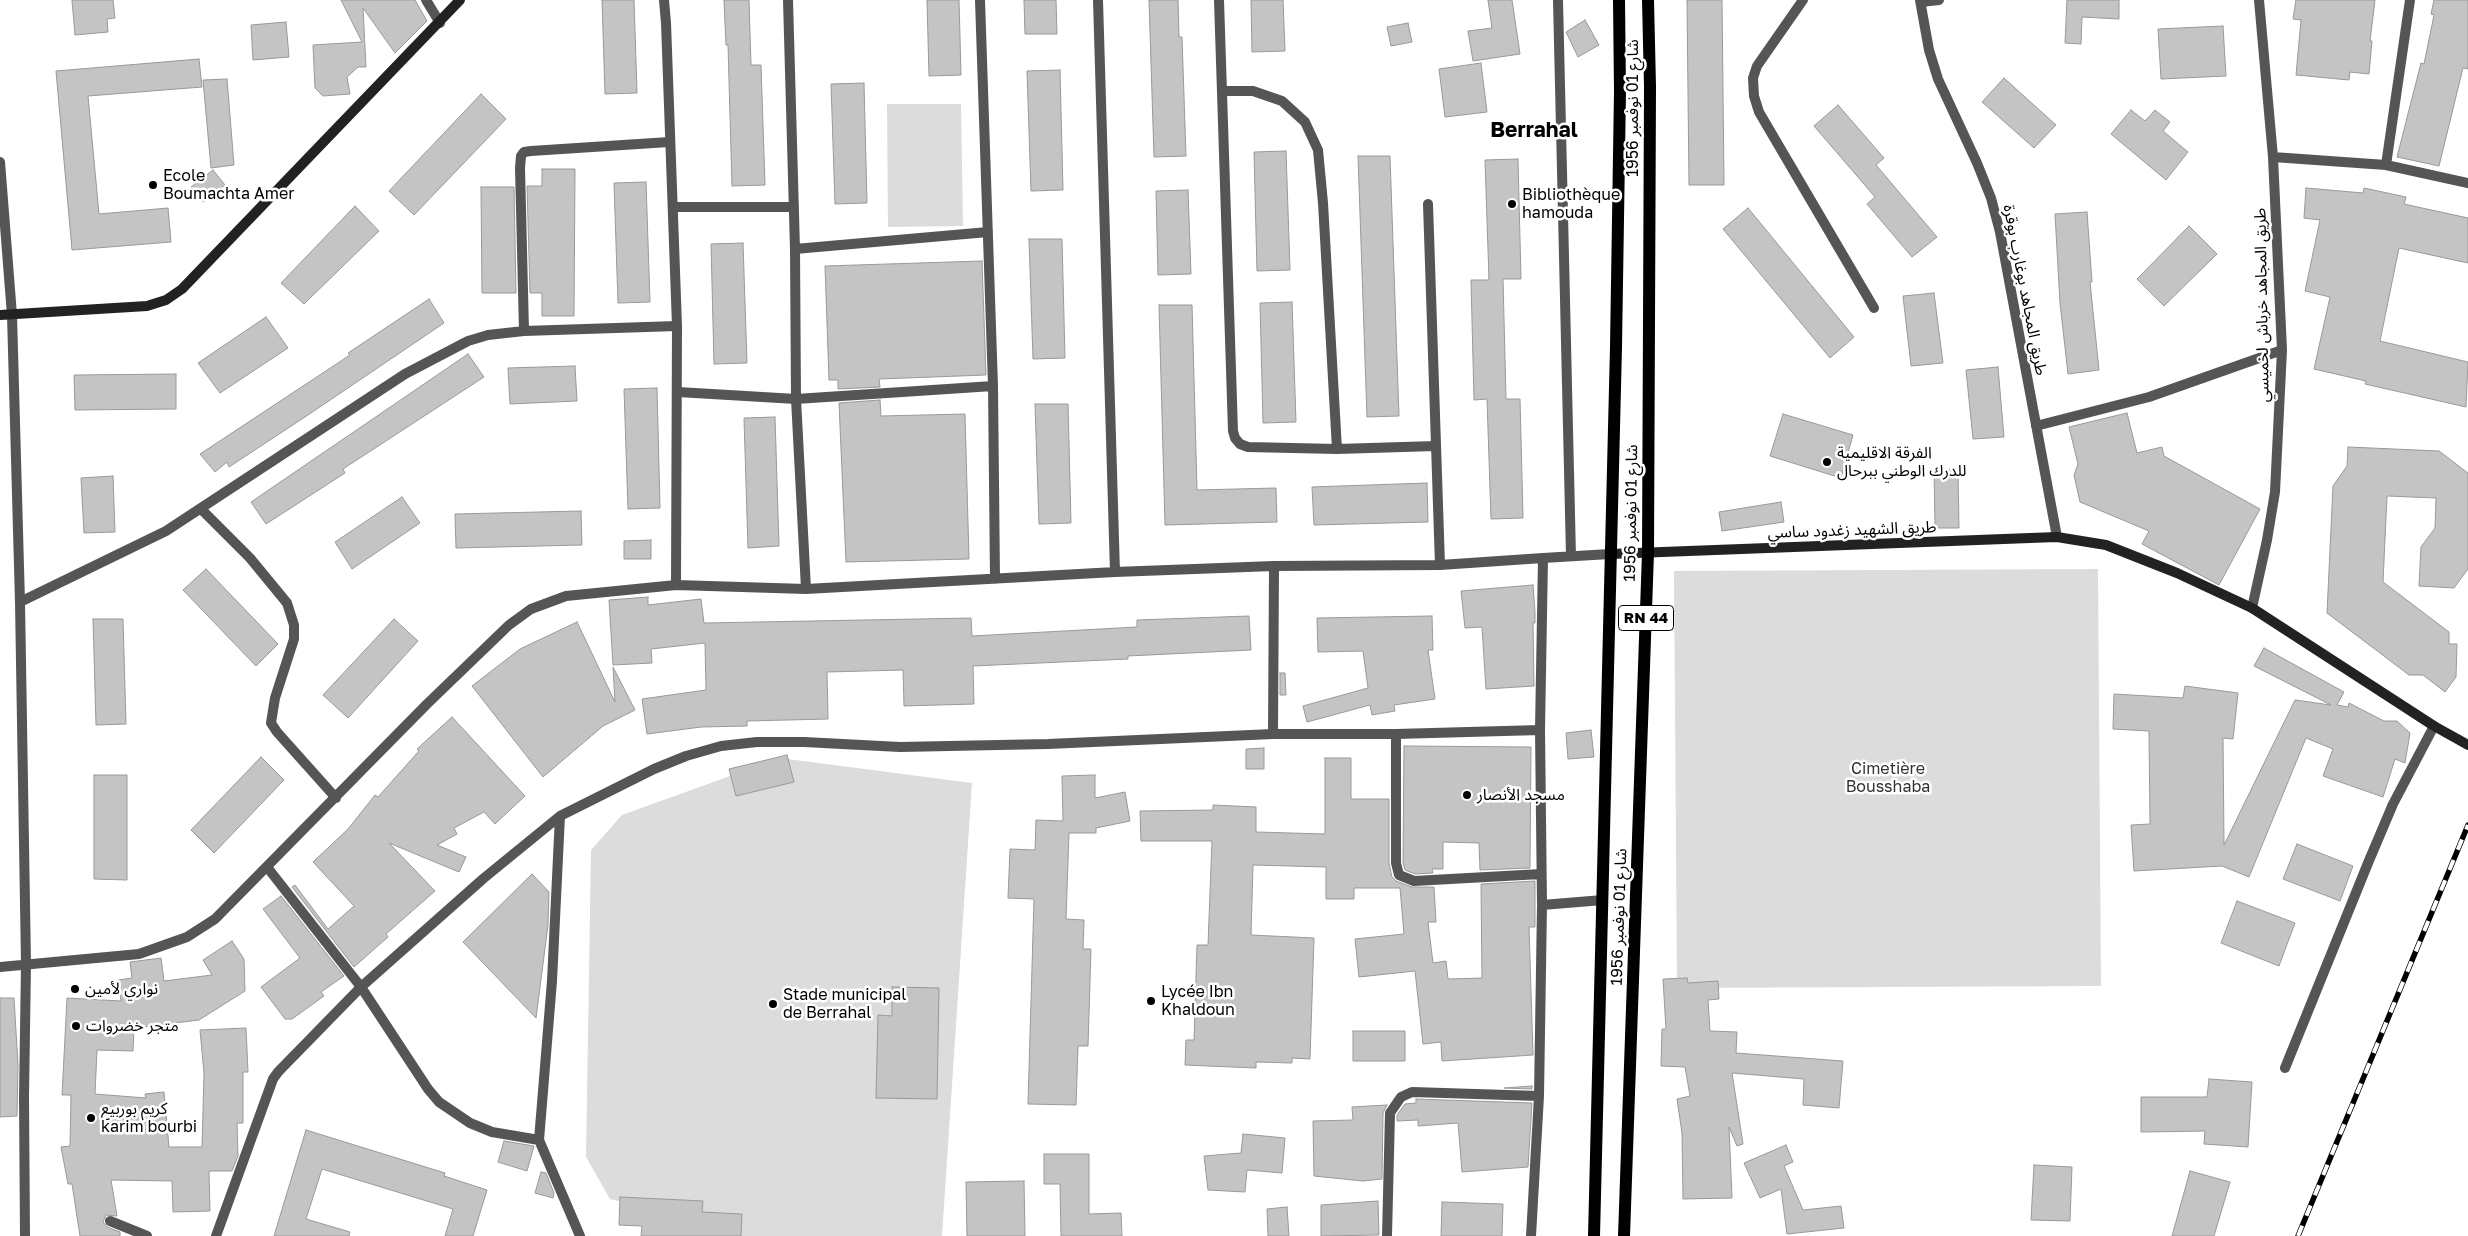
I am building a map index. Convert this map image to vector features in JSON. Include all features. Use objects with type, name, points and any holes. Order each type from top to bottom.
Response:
[{"type":"main road","name":"شارع 01 نوفمبر 1956","points":[[1594,1236],[1618,239],[1619,0]]},
{"type":"main road","name":"شارع 01 نوفمبر 1956","points":[[1624,1236],[1648,553],[1650,96],[1648,0]]},
{"type":"street","points":[[426,0],[440,23]]},
{"type":"street","points":[[0,315],[147,306],[166,300],[182,289],[440,23],[460,0]]},
{"type":"street","points":[[664,0],[677,326],[676,586]]},
{"type":"street","points":[[788,0],[795,249],[796,399],[806,589]]},
{"type":"street","points":[[980,0],[993,386],[995,579]]},
{"type":"street","points":[[1098,0],[1115,572]]},
{"type":"street","points":[[1219,0],[1233,431],[1235,438],[1240,444],[1248,447],[1337,449],[1436,446]]},
{"type":"street","points":[[1558,0],[1571,556]]},
{"type":"street","points":[[1803,0],[1757,66],[1753,78],[1754,96],[1760,112],[1874,308]]},
{"type":"street","points":[[1921,1],[1939,0]]},
{"type":"street","name":"طريق المجاهد خرباش لخميسي","points":[[2252,608],[2275,492],[2282,350],[2273,157],[2259,0]]},
{"type":"street","points":[[2386,165],[2410,0]]},
{"type":"street","name":"طريق المجاهد بوغارب بوقرة","points":[[1921,1],[1929,50],[1938,79],[1977,163],[1991,198],[2000,232],[2057,537]]},
{"type":"street","points":[[1222,91],[1253,91],[1282,101],[1305,122],[1315,143],[1323,203],[1337,449]]},
{"type":"street","points":[[524,331],[521,156],[524,152],[531,150],[669,142]]},
{"type":"street","points":[[2273,157],[2386,165],[2468,183]]},
{"type":"street","points":[[0,162],[12,315],[20,602],[26,964],[24,1097],[26,1236]]},
{"type":"street","points":[[1428,204],[1440,565]]},
{"type":"street","points":[[672,207],[794,207]]},
{"type":"street","points":[[795,249],[988,232]]},
{"type":"street","points":[[20,602],[166,531],[337,417],[419,366],[468,340],[488,335],[524,331],[677,326]]},
{"type":"street","points":[[2036,426],[2148,397],[2282,350]]},
{"type":"street","points":[[678,392],[796,399],[993,386]]},
{"type":"street","points":[[201,509],[250,558],[287,603],[294,625],[294,639],[274,698],[271,723],[336,798]]},
{"type":"street","name":"طريق الشهيد زغدود ساسي","points":[[1610,554],[2057,537],[2106,545],[2137,555],[2252,608],[2434,726],[2468,745]]},
{"type":"street","points":[[0,967],[139,954],[168,946],[187,937],[215,919],[427,704],[509,625],[531,609],[566,596],[676,586],[806,589],[1115,572],[1274,566],[1440,565],[1610,554]]},
{"type":"street","points":[[1531,1236],[1539,1096],[1542,905],[1540,730],[1543,558]]},
{"type":"street","points":[[1273,734],[1274,566]]},
{"type":"street","points":[[2285,1068],[2393,804],[2434,726]]},
{"type":"street","points":[[216,1236],[273,1079],[285,1064],[361,987],[484,878],[560,816],[654,769],[686,756],[721,746],[748,743],[804,742],[910,747],[1048,744],[1273,734],[1396,734],[1540,730]]},
{"type":"street","points":[[1396,734],[1396,863],[1399,875],[1414,881],[1541,874]]},
{"type":"street","points":[[560,816],[552,980],[539,1140],[580,1236]]},
{"type":"street","points":[[267,867],[361,987],[428,1089],[439,1102],[453,1113],[492,1132],[539,1140]]},
{"type":"street","points":[[1542,905],[1603,900]]},
{"type":"street","points":[[1387,1236],[1390,1112],[1401,1097],[1412,1092],[1539,1096]]},
{"type":"street","points":[[110,1221],[147,1236]]},
{"type":"green space","points":[[887,104],[961,104],[963,226],[888,227]]},
{"type":"green space","name":"Cimetière Bousshaba","points":[[2098,569],[2101,986],[1677,988],[1674,571]]},
{"type":"green space","name":"Stade municipal de Berrahal","points":[[780,758],[972,783],[942,1236],[738,1236],[738,1232],[610,1199],[586,1157],[591,850],[622,815]]},
{"type":"building","points":[[72,0],[113,0],[115,18],[107,19],[108,32],[75,35]]},
{"type":"building","points":[[341,0],[415,0],[427,21],[395,53],[363,8],[366,67],[358,67],[347,77],[350,94],[323,96],[315,88],[313,45],[362,42]]},
{"type":"building","points":[[602,0],[634,0],[637,93],[605,94]]},
{"type":"building","points":[[724,0],[749,0],[751,65],[761,65],[765,185],[732,186],[728,45],[726,45]]},
{"type":"building","points":[[927,0],[959,0],[961,75],[929,76]]},
{"type":"building","points":[[1024,0],[1056,0],[1057,34],[1025,34]]},
{"type":"building","points":[[1149,0],[1178,0],[1179,37],[1182,37],[1186,156],[1154,157]]},
{"type":"building","points":[[1251,0],[1283,0],[1285,51],[1252,52]]},
{"type":"building","points":[[1488,0],[1512,0],[1520,54],[1473,61],[1468,31],[1492,28]]},
{"type":"building","points":[[1687,0],[1722,0],[1724,185],[1689,185]]},
{"type":"building","points":[[2067,0],[2119,0],[2119,19],[2082,17],[2081,44],[2065,43]]},
{"type":"building","points":[[2296,0],[2375,0],[2370,41],[2372,41],[2369,74],[2350,72],[2349,80],[2296,75],[2301,20],[2293,19]]},
{"type":"building","points":[[2434,0],[2468,0],[2468,69],[2463,68],[2439,166],[2397,157],[2421,63],[2424,64],[2434,15],[2431,14]]},
{"type":"building","points":[[1585,20],[1599,45],[1578,57],[1566,32]]},
{"type":"building","points":[[286,22],[289,57],[253,60],[251,25]]},
{"type":"building","points":[[1408,23],[1412,42],[1391,46],[1387,27]]},
{"type":"building","points":[[2223,26],[2226,76],[2161,79],[2158,29]]},
{"type":"building","points":[[199,59],[202,87],[88,96],[99,214],[168,208],[171,242],[72,250],[56,71]]},
{"type":"building","points":[[1481,63],[1487,112],[1445,117],[1439,69]]},
{"type":"building","points":[[1060,70],[1063,190],[1031,191],[1027,71]]},
{"type":"building","points":[[2004,78],[2056,125],[2034,148],[1982,102]]},
{"type":"building","points":[[227,79],[234,165],[211,168],[203,80]]},
{"type":"building","points":[[864,83],[867,203],[835,204],[831,84]]},
{"type":"building","points":[[481,94],[506,119],[414,215],[389,191]]},
{"type":"building","points":[[1838,105],[1884,158],[1876,165],[1937,237],[1912,257],[1867,204],[1875,197],[1814,126]]},
{"type":"building","points":[[2131,110],[2145,121],[2155,110],[2170,122],[2163,131],[2188,152],[2166,180],[2111,134]]},
{"type":"building","points":[[1286,151],[1290,270],[1257,271],[1254,152]]},
{"type":"building","points":[[1358,156],[1390,156],[1399,416],[1367,417]]},
{"type":"building","points":[[1518,159],[1521,279],[1503,279],[1506,399],[1520,399],[1523,518],[1491,519],[1487,399],[1474,400],[1471,280],[1489,280],[1485,160]]},
{"type":"building","points":[[542,169],[575,169],[574,316],[542,316],[542,293],[530,293],[527,186],[542,186]]},
{"type":"building","points":[[213,170],[225,185],[203,202],[191,187]]},
{"type":"building","points":[[646,182],[650,302],[618,303],[614,183]]},
{"type":"building","points":[[481,187],[514,187],[516,293],[482,293]]},
{"type":"building","points":[[2306,188],[2363,193],[2364,188],[2406,197],[2404,204],[2468,218],[2468,263],[2399,248],[2380,341],[2468,362],[2466,407],[2365,384],[2366,381],[2314,369],[2330,297],[2305,291],[2320,220],[2304,218]]},
{"type":"building","points":[[1188,190],[1191,274],[1158,275],[1156,191]]},
{"type":"building","points":[[355,206],[379,231],[304,304],[281,283]]},
{"type":"building","points":[[1748,208],[1854,337],[1830,358],[1723,229]]},
{"type":"building","points":[[2087,212],[2092,282],[2090,282],[2099,370],[2068,374],[2060,303],[2055,214]]},
{"type":"building","points":[[2189,226],[2217,254],[2164,306],[2137,279]]},
{"type":"building","points":[[1029,239],[1062,239],[1065,358],[1033,359]]},
{"type":"building","points":[[743,243],[747,363],[714,364],[711,244]]},
{"type":"building","points":[[982,261],[986,375],[879,379],[880,387],[838,389],[838,380],[829,380],[825,266]]},
{"type":"building","points":[[1934,293],[1943,363],[1911,366],[1903,296]]},
{"type":"building","points":[[429,299],[444,323],[229,467],[227,462],[215,472],[200,454],[350,355],[348,353]]},
{"type":"building","points":[[1292,302],[1296,422],[1263,423],[1260,303]]},
{"type":"building","points":[[1159,305],[1192,305],[1197,490],[1276,488],[1277,522],[1165,525]]},
{"type":"building","points":[[266,317],[288,348],[220,393],[198,363]]},
{"type":"building","points":[[468,354],[484,377],[343,469],[345,473],[266,524],[251,502]]},
{"type":"building","points":[[575,366],[577,401],[510,404],[508,368]]},
{"type":"building","points":[[1998,367],[2004,437],[1973,439],[1966,370]]},
{"type":"building","points":[[176,374],[176,409],[75,410],[74,375]]},
{"type":"building","points":[[657,388],[660,508],[628,509],[624,389]]},
{"type":"building","points":[[880,400],[881,416],[965,414],[969,559],[846,562],[839,403]]},
{"type":"building","points":[[1035,404],[1068,404],[1071,523],[1039,524]]},
{"type":"building","points":[[2127,413],[2137,453],[2162,447],[2164,456],[2260,509],[2219,585],[2142,544],[2149,531],[2080,502],[2074,475],[2078,464],[2069,427]]},
{"type":"building","points":[[1783,414],[1853,435],[1841,478],[1770,456]]},
{"type":"building","points":[[775,417],[779,546],[748,548],[744,418]]},
{"type":"building","points":[[2348,447],[2439,451],[2468,473],[2468,569],[2454,588],[2419,586],[2421,547],[2435,528],[2436,498],[2387,496],[2383,582],[2449,632],[2449,644],[2457,644],[2456,677],[2445,692],[2423,675],[2409,675],[2327,613],[2333,486],[2347,466]]},
{"type":"building","points":[[1958,469],[1959,528],[1935,528],[1934,470]]},
{"type":"building","points":[[113,476],[115,532],[84,533],[81,478]]},
{"type":"building","points":[[1427,483],[1428,522],[1314,525],[1312,487]]},
{"type":"building","points":[[402,497],[420,523],[352,569],[335,542]]},
{"type":"building","points":[[1781,502],[1784,522],[1722,531],[1719,512]]},
{"type":"building","points":[[581,511],[582,545],[456,548],[455,514]]},
{"type":"building","points":[[651,540],[651,559],[624,559],[624,541]]},
{"type":"building","points":[[206,569],[278,644],[256,666],[183,590]]},
{"type":"building","points":[[1533,585],[1535,612],[1535,623],[1533,623],[1534,686],[1486,689],[1482,627],[1465,628],[1461,591]]},
{"type":"building","points":[[648,597],[648,605],[701,599],[704,623],[971,618],[972,636],[1137,627],[1137,620],[1249,616],[1251,650],[1128,656],[1128,659],[973,666],[974,704],[904,706],[903,670],[827,672],[828,719],[747,721],[747,726],[701,727],[647,734],[642,699],[706,690],[705,643],[651,649],[652,663],[613,665],[609,600]]},
{"type":"building","points":[[1432,616],[1433,650],[1428,650],[1435,699],[1394,705],[1395,711],[1372,715],[1370,705],[1307,722],[1303,706],[1368,688],[1363,651],[1318,652],[1317,618]]},
{"type":"building","points":[[93,619],[123,619],[126,724],[96,725]]},
{"type":"building","points":[[394,619],[418,641],[348,718],[323,695]]},
{"type":"building","points":[[577,622],[615,702],[613,667],[635,710],[603,726],[543,777],[472,686],[520,649]]},
{"type":"building","points":[[2264,648],[2344,692],[2337,705],[2348,707],[2349,703],[2384,721],[2397,721],[2410,733],[2405,763],[2395,759],[2383,797],[2323,776],[2333,749],[2306,738],[2249,877],[2222,866],[2134,871],[2131,825],[2150,824],[2149,731],[2113,729],[2114,694],[2183,698],[2185,686],[2238,693],[2233,739],[2223,738],[2224,845],[2295,700],[2331,705],[2254,666]]},
{"type":"building","points":[[1280,673],[1285,673],[1286,695],[1280,695]]},
{"type":"building","points":[[452,717],[525,796],[495,824],[484,812],[454,828],[457,834],[437,845],[466,857],[459,872],[389,843],[435,891],[386,934],[388,937],[354,967],[292,887],[295,885],[328,929],[354,906],[313,862],[348,829],[375,795],[378,797],[419,751],[417,749]]},
{"type":"building","points":[[1591,730],[1594,757],[1568,759],[1566,733]]},
{"type":"building","name":"مسجد الأنصار","points":[[1404,746],[1531,747],[1530,868],[1480,870],[1479,843],[1443,842],[1443,869],[1432,869],[1433,873],[1415,874],[1405,870],[1403,862]]},
{"type":"building","points":[[1264,748],[1264,769],[1246,769],[1246,749]]},
{"type":"building","points":[[787,755],[794,782],[736,796],[729,769]]},
{"type":"building","points":[[261,757],[284,780],[214,853],[191,830]]},
{"type":"building","points":[[1325,758],[1351,758],[1351,799],[1389,799],[1389,863],[1392,877],[1396,881],[1412,887],[1434,887],[1436,922],[1428,922],[1433,963],[1446,961],[1448,979],[1482,978],[1481,884],[1535,881],[1535,927],[1529,927],[1533,1055],[1442,1061],[1441,1042],[1423,1044],[1415,971],[1359,977],[1355,939],[1404,934],[1400,888],[1354,888],[1354,899],[1326,899],[1326,867],[1253,865],[1251,935],[1314,938],[1310,1059],[1292,1058],[1292,1063],[1256,1062],[1256,1068],[1185,1065],[1186,1040],[1194,1040],[1197,945],[1208,945],[1212,841],[1141,841],[1140,811],[1213,810],[1213,805],[1256,807],[1256,832],[1325,834]]},
{"type":"building","points":[[94,775],[127,775],[127,880],[94,879]]},
{"type":"building","points":[[1095,775],[1095,798],[1125,792],[1130,821],[1096,828],[1096,833],[1069,833],[1066,919],[1084,920],[1083,949],[1091,949],[1088,1046],[1078,1046],[1076,1105],[1028,1104],[1034,899],[1008,898],[1010,849],[1035,850],[1036,820],[1063,821],[1062,776]]},
{"type":"building","points":[[2297,844],[2353,866],[2340,901],[2283,879]]},
{"type":"building","points":[[532,874],[549,892],[548,925],[536,1018],[463,942]]},
{"type":"building","points":[[281,896],[344,976],[321,992],[324,996],[292,1019],[285,1019],[261,987],[300,958],[263,909]]},
{"type":"building","points":[[2237,901],[2295,923],[2279,966],[2221,943]]},
{"type":"building","points":[[232,941],[244,959],[245,991],[199,1020],[134,1028],[133,1051],[97,1050],[95,1094],[146,1098],[145,1094],[164,1092],[169,1147],[202,1147],[204,1073],[200,1030],[246,1028],[248,1072],[243,1072],[243,1123],[237,1123],[238,1156],[232,1171],[209,1171],[210,1211],[173,1212],[172,1181],[111,1180],[117,1216],[106,1215],[103,1222],[107,1227],[120,1232],[120,1236],[80,1236],[72,1184],[68,1184],[61,1147],[70,1146],[71,1095],[62,1095],[67,998],[121,1001],[118,980],[132,978],[130,962],[161,958],[164,981],[212,975],[203,960]]},
{"type":"building","points":[[1687,978],[1688,983],[1718,981],[1719,999],[1708,1000],[1710,1031],[1737,1032],[1736,1053],[1843,1061],[1839,1108],[1803,1105],[1804,1079],[1732,1073],[1743,1144],[1737,1146],[1729,1127],[1732,1198],[1683,1199],[1682,1133],[1677,1099],[1690,1096],[1685,1067],[1661,1066],[1662,1029],[1666,1029],[1663,979]]},
{"type":"building","points":[[892,987],[939,988],[937,1099],[876,1098],[878,1015],[892,1016]]},
{"type":"building","points":[[0,998],[14,998],[18,1065],[17,1116],[0,1117]]},
{"type":"building","points":[[1353,1031],[1405,1031],[1405,1061],[1353,1061]]},
{"type":"building","points":[[2209,1079],[2252,1082],[2248,1147],[2204,1144],[2205,1131],[2141,1132],[2141,1097],[2207,1097]]},
{"type":"building","points":[[1532,1086],[1532,1089],[1504,1088]]},
{"type":"building","points":[[1416,1099],[1532,1103],[1528,1167],[1462,1172],[1458,1123],[1418,1126],[1418,1120],[1397,1121],[1397,1115],[1405,1104],[1416,1103]]},
{"type":"building","points":[[1387,1105],[1383,1113],[1382,1179],[1363,1181],[1314,1176],[1313,1121],[1353,1120],[1352,1107]]},
{"type":"building","points":[[306,1130],[445,1173],[444,1176],[487,1190],[473,1236],[445,1236],[453,1209],[322,1169],[306,1219],[350,1232],[349,1236],[274,1236]]},
{"type":"building","points":[[1243,1134],[1285,1138],[1282,1173],[1247,1170],[1245,1192],[1208,1190],[1204,1156],[1241,1153]]},
{"type":"building","points":[[504,1141],[534,1146],[527,1171],[498,1162]]},
{"type":"building","points":[[1786,1145],[1793,1162],[1784,1166],[1803,1210],[1841,1206],[1844,1228],[1787,1234],[1781,1189],[1760,1198],[1744,1163]]},
{"type":"building","points":[[1044,1154],[1089,1154],[1089,1214],[1121,1213],[1122,1236],[1061,1236],[1060,1184],[1044,1184]]},
{"type":"building","points":[[2034,1165],[2072,1167],[2070,1221],[2031,1220]]},
{"type":"building","points":[[2190,1171],[2230,1182],[2214,1236],[2172,1236]]},
{"type":"building","points":[[541,1172],[546,1173],[554,1193],[553,1198],[535,1193]]},
{"type":"building","points":[[1024,1181],[1025,1236],[967,1236],[966,1182]]},
{"type":"building","points":[[620,1197],[703,1201],[702,1212],[742,1214],[741,1236],[641,1236],[642,1226],[619,1225]]},
{"type":"building","points":[[1378,1201],[1379,1235],[1321,1236],[1321,1205]]},
{"type":"building","points":[[1442,1202],[1503,1204],[1502,1236],[1441,1236]]},
{"type":"building","points":[[1287,1207],[1289,1236],[1268,1236],[1267,1209]]},
{"type":"railway","points":[[2298,1236],[2468,825]]},
{"type":"place","name":"Ecole Boumachta Amer","points":[[153,185]]},
{"type":"place","name":"Bibliothèque hamouda","points":[[1512,204]]},
{"type":"place","name":"الفرقة الاقليمية للدرك الوطني ببرحال","points":[[1827,462]]},
{"type":"place","name":"مسجد الأنصار","points":[[1467,795]]},
{"type":"place","name":"نواري لأمين","points":[[75,989]]},
{"type":"place","name":"Lycée Ibn Khaldoun","points":[[1151,1001]]},
{"type":"place","name":"Stade municipal de Berrahal","points":[[773,1004]]},
{"type":"place","name":"متجر خضروات","points":[[76,1026]]},
{"type":"place","name":"كريم بوربيع karim bourbi","points":[[91,1118]]},
{"type":"district","name":"Berrahal","points":[[1534,130]]}]
